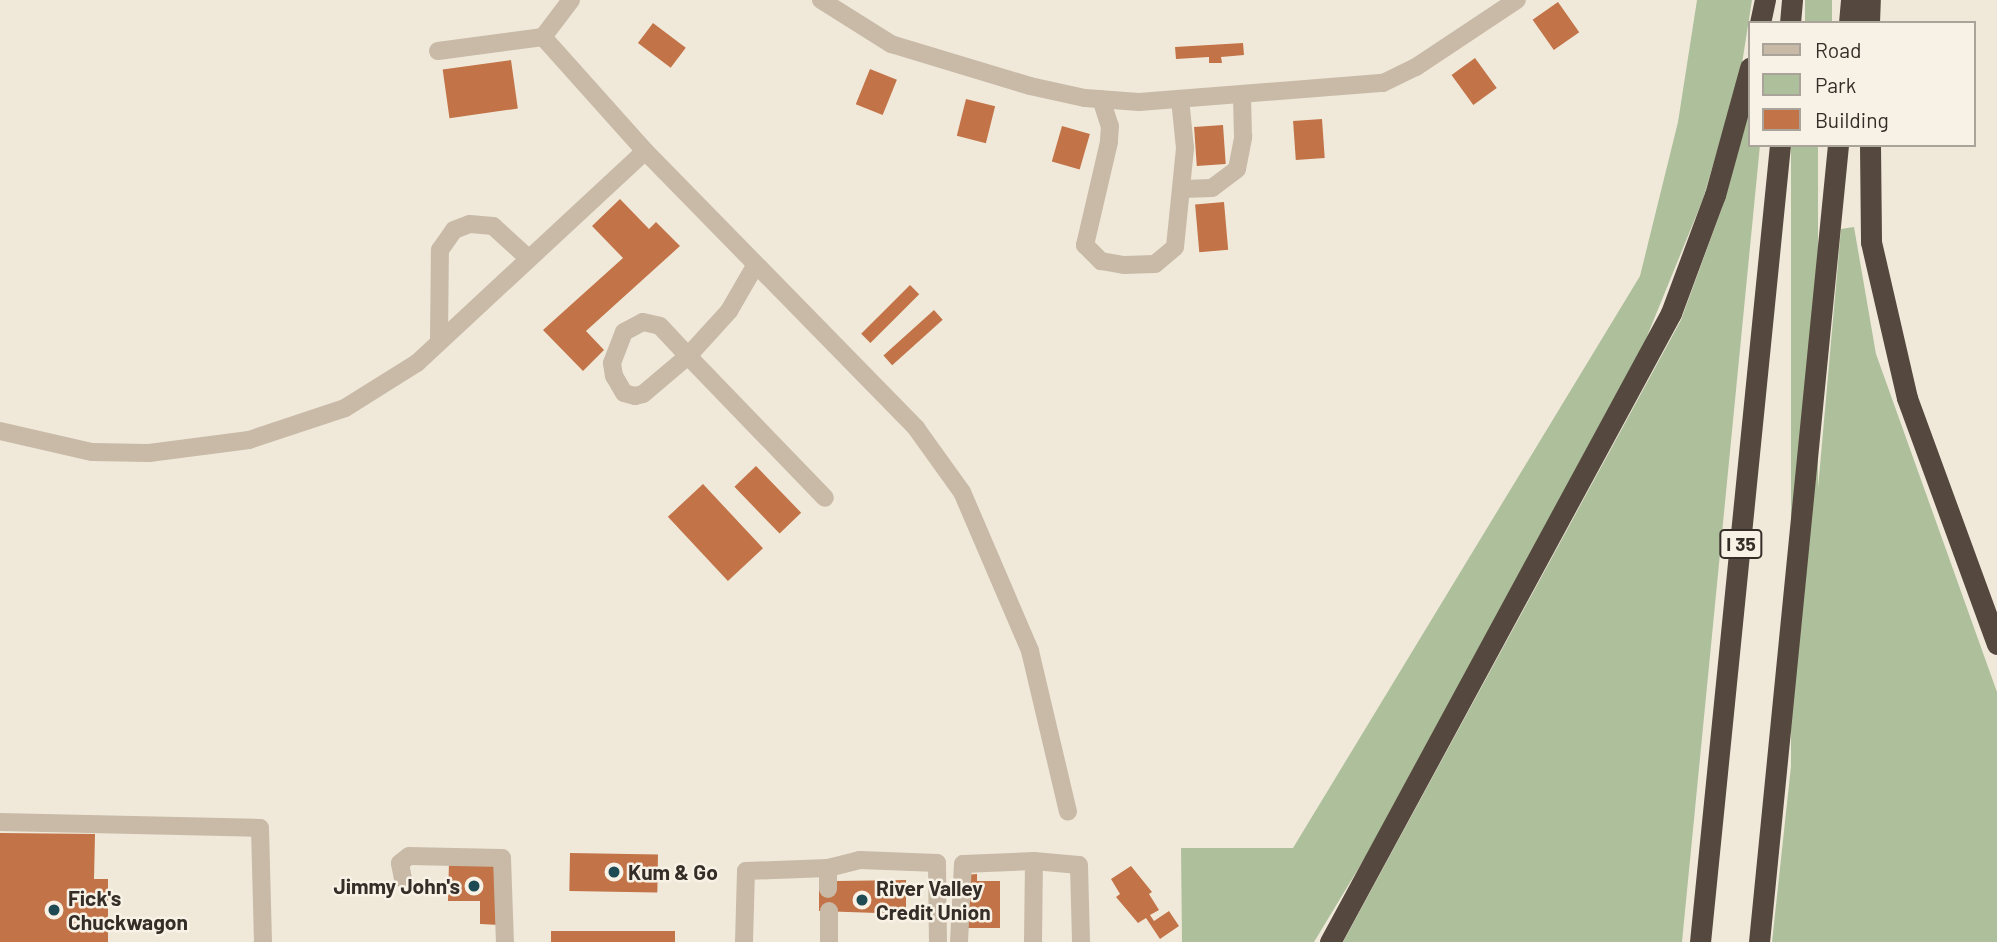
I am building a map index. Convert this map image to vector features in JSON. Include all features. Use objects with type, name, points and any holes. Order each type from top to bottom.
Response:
[{"type":"highway","points":[[1760,21],[1765,0]]},
{"type":"highway","points":[[1790,21],[1792,0]]},
{"type":"highway","points":[[1849,21],[1851,0]]},
{"type":"highway","points":[[1870,0],[1870,21]]},
{"type":"highway","points":[[1330,942],[1671,313],[1715,195],[1748,75]]},
{"type":"highway","name":"I 35","points":[[1700,942],[1780,147]]},
{"type":"highway","points":[[1759,942],[1838,147]]},
{"type":"highway","points":[[1870,147],[1871,242],[1907,398],[1997,644]]},
{"type":"lane","points":[[438,51],[543,37],[571,0]]},
{"type":"lane","points":[[821,0],[891,44],[1030,86],[1101,99],[1180,99],[1383,83],[1416,67],[1517,0]]},
{"type":"lane","points":[[543,37],[645,151],[916,428],[962,492],[1030,651],[1068,812]]},
{"type":"lane","points":[[1183,189],[1212,188],[1237,169],[1243,137],[1242,95]]},
{"type":"lane","points":[[1101,99],[1110,126],[1084,231],[1090,254],[1124,265],[1155,264],[1168,257],[1179,230],[1185,148],[1180,99]]},
{"type":"lane","points":[[0,431],[92,452],[149,453],[248,440],[304,425],[345,408],[390,383],[645,151]]},
{"type":"lane","points":[[439,339],[440,250],[454,230],[470,224],[493,226],[527,257]]},
{"type":"lane","points":[[755,266],[729,311],[688,356],[643,394],[624,393],[614,376],[612,363],[624,332],[643,323],[660,326],[688,356],[825,498]]},
{"type":"lane","points":[[0,822],[260,828],[263,942]]},
{"type":"lane","points":[[403,879],[400,863],[409,856],[502,858],[505,942]]},
{"type":"lane","points":[[744,942],[746,871],[828,868],[860,860],[937,863],[938,942]]},
{"type":"lane","points":[[1033,942],[1034,861]]},
{"type":"lane","points":[[959,942],[963,864],[1034,861],[1079,865],[1081,942]]},
{"type":"lane","points":[[828,868],[828,889]]},
{"type":"lane","points":[[829,911],[829,942]]},
{"type":"green space","points":[[1697,0],[1752,0],[1741,70],[1703,199],[1639,356],[1366,856],[1314,942],[1182,942],[1181,848],[1293,848],[1640,276],[1678,122]]},
{"type":"green space","points":[[1805,0],[1832,0],[1832,21],[1805,21]]},
{"type":"green space","points":[[1748,115],[1748,147],[1760,147],[1682,942],[1343,942],[1681,320],[1722,208]]},
{"type":"green space","points":[[1791,147],[1818,147],[1818,942],[1791,942]]},
{"type":"green space","points":[[1854,227],[1876,354],[1997,692],[1997,942],[1772,942],[1804,646],[1841,229]]},
{"type":"building","points":[[1558,2],[1579,32],[1554,50],[1533,20]]},
{"type":"building","points":[[653,23],[686,48],[671,68],[638,43]]},
{"type":"building","points":[[1243,43],[1244,55],[1221,57],[1222,63],[1209,63],[1209,57],[1176,59],[1175,47]]},
{"type":"building","points":[[1475,58],[1497,88],[1473,105],[1452,75]]},
{"type":"building","points":[[511,60],[518,109],[449,118],[443,70]]},
{"type":"building","points":[[870,69],[897,80],[883,115],[856,104]]},
{"type":"building","points":[[966,99],[995,106],[986,143],[957,136]]},
{"type":"building","points":[[1322,119],[1325,158],[1296,160],[1293,121]]},
{"type":"building","points":[[1223,125],[1226,164],[1197,166],[1194,127]]},
{"type":"building","points":[[1062,126],[1090,134],[1080,170],[1052,162]]},
{"type":"building","points":[[620,199],[649,229],[656,222],[680,246],[586,331],[604,350],[583,371],[543,330],[623,258],[592,226]]},
{"type":"building","points":[[1224,202],[1228,250],[1199,252],[1195,205]]},
{"type":"building","points":[[910,285],[919,294],[870,343],[861,334]]},
{"type":"building","points":[[934,310],[943,320],[892,365],[883,356]]},
{"type":"building","points":[[756,466],[801,513],[780,534],[734,487]]},
{"type":"building","points":[[703,484],[763,548],[728,581],[668,517]]},
{"type":"building","name":"Fick's Chuckwagon","points":[[0,833],[95,834],[94,879],[108,879],[108,942],[0,942]]},
{"type":"building","name":"Kum & Go","points":[[570,853],[658,855],[657,893],[569,891]]},
{"type":"building","name":"Jimmy John's","points":[[449,861],[496,862],[500,925],[480,924],[480,901],[448,901]]},
{"type":"building","points":[[1131,866],[1152,892],[1149,894],[1159,910],[1150,915],[1154,921],[1169,911],[1179,926],[1160,939],[1146,918],[1138,923],[1116,897],[1120,894],[1111,879]]},
{"type":"building","points":[[977,874],[977,881],[1000,881],[1000,928],[963,928],[964,875]]},
{"type":"building","name":"River Valley Credit Union","points":[[906,880],[906,914],[819,911],[819,889],[836,888],[836,881]]},
{"type":"building","name":"Kum & Go","points":[[551,931],[675,931],[675,942],[551,942]]},
{"type":"place","name":"Kum & Go","points":[[614,872]]},
{"type":"place","name":"Jimmy John's","points":[[474,886]]},
{"type":"place","name":"River Valley Credit Union","points":[[862,900]]},
{"type":"place","name":"Fick's Chuckwagon","points":[[54,910]]}]
